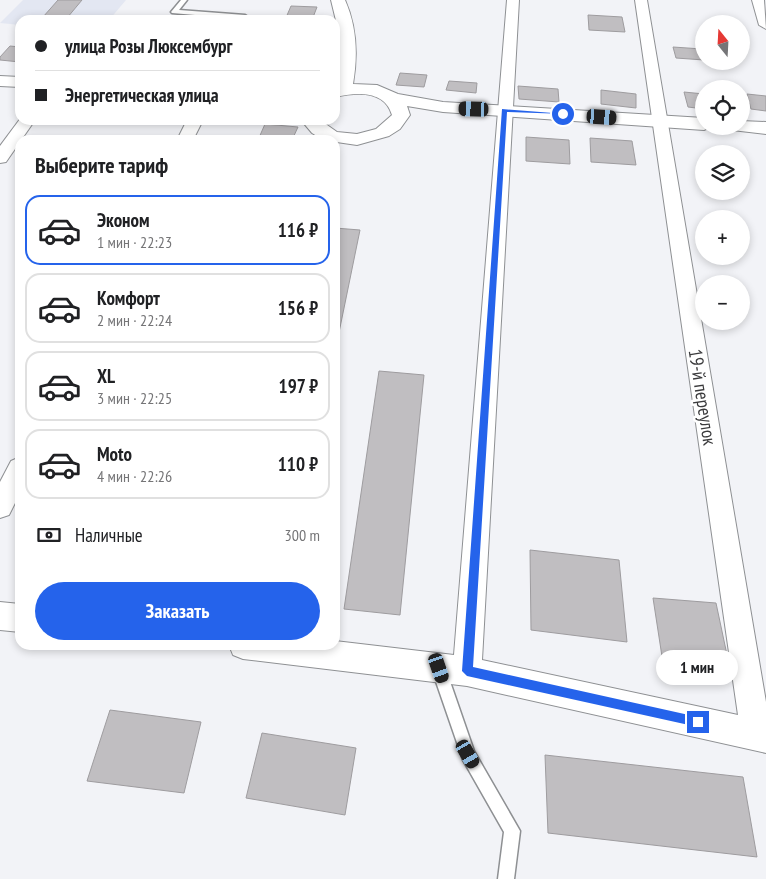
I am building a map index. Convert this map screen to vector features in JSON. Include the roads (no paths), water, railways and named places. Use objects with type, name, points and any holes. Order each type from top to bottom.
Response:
[{"type":"street","points":[[338,0],[343,9],[347,31],[348,67],[340,88]]},
{"type":"street","points":[[467,671],[513,0]]},
{"type":"street","name":"19-й переулок","points":[[641,0],[761,736]]},
{"type":"street","points":[[758,0],[766,25]]},
{"type":"street","points":[[348,67],[363,89]]},
{"type":"street","points":[[0,81],[15,82]]},
{"type":"street","points":[[340,91],[363,89],[391,98],[443,107],[695,123]]},
{"type":"street","points":[[340,137],[363,139],[389,131],[396,125],[401,115],[397,104],[391,98]]},
{"type":"street","points":[[401,115],[443,107]]},
{"type":"street","points":[[314,125],[320,132],[328,135]]},
{"type":"street","points":[[750,127],[766,128]]},
{"type":"street","points":[[0,158],[15,137]]},
{"type":"street","points":[[0,508],[15,478]]},
{"type":"street","points":[[0,616],[15,618]]},
{"type":"street","points":[[286,650],[467,671],[761,736]]},
{"type":"lane","points":[[184,0],[174,12],[217,15]]},
{"type":"lane","points":[[439,668],[468,754],[512,831],[506,879]]}]
